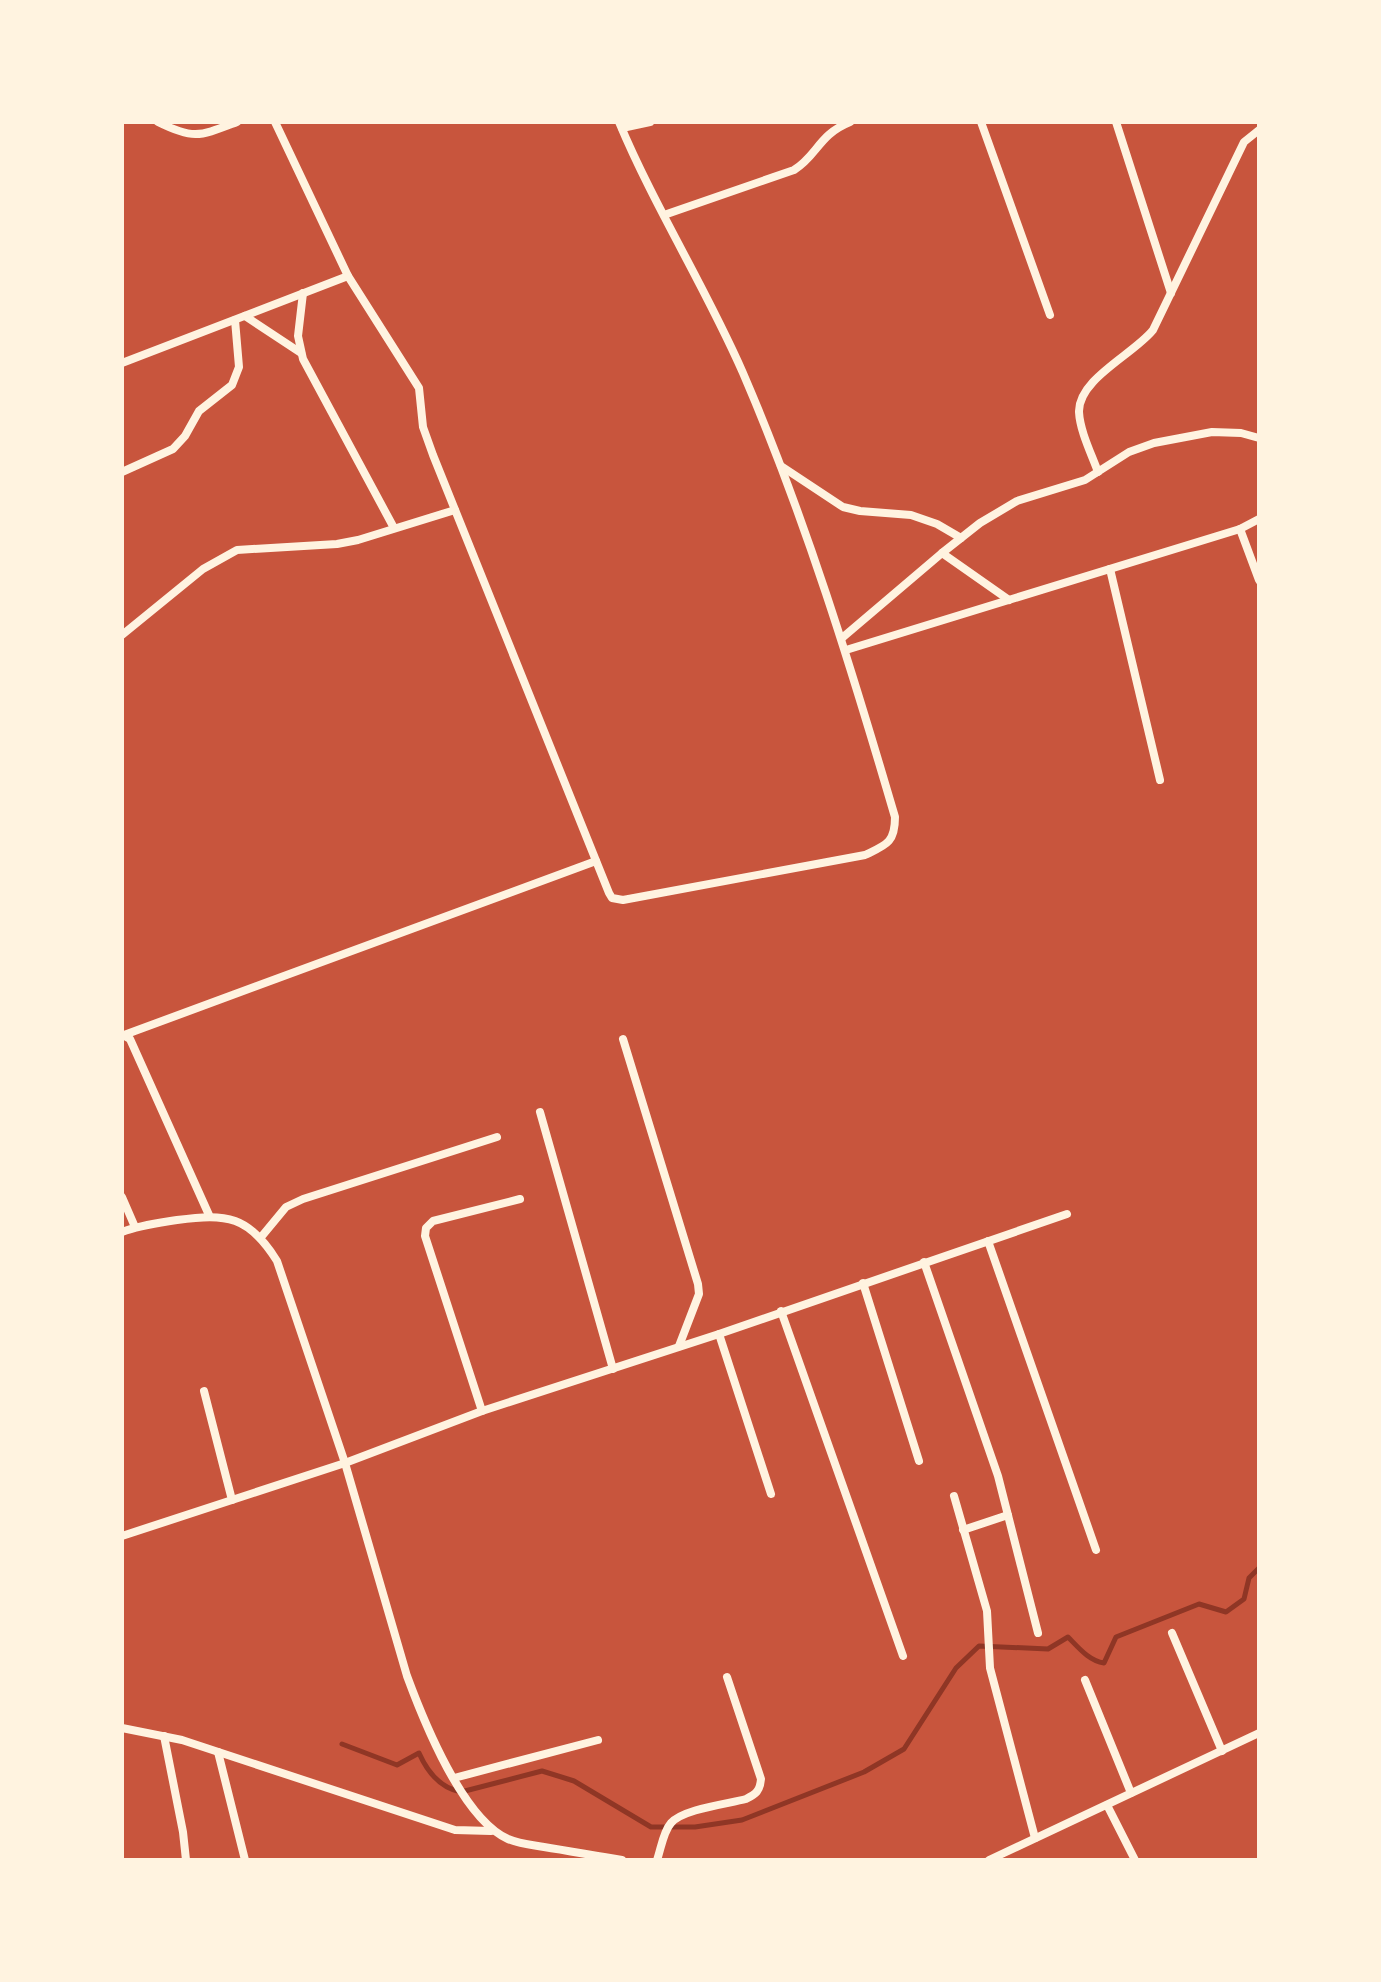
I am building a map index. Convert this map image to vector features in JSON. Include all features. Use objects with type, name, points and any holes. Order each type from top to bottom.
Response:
[{"type":"street","points":[[158,122],[178,132],[197,135],[237,122]]},
{"type":"street","points":[[275,122],[348,276],[419,388],[426,439],[609,893],[612,898],[623,900],[865,855],[886,845],[895,832],[895,817],[846,650],[781,466],[725,331],[621,125],[650,122]]},
{"type":"street","points":[[664,215],[794,170],[829,133],[850,122]]},
{"type":"street","points":[[981,122],[1050,315]]},
{"type":"street","points":[[1116,122],[1171,293]]},
{"type":"street","points":[[1098,472],[1079,411],[1086,388],[1146,339],[1240,149],[1249,136],[1259,130]]},
{"type":"street","points":[[122,363],[348,276]]},
{"type":"street","points":[[303,293],[298,336],[301,353],[394,528]]},
{"type":"street","points":[[245,316],[301,353]]},
{"type":"street","points":[[122,472],[173,449],[185,436],[199,411],[232,385],[239,367],[235,320]]},
{"type":"street","points":[[842,638],[961,538],[1017,501],[1078,482],[1129,452],[1178,438],[1212,432],[1241,433],[1259,438]]},
{"type":"street","points":[[781,466],[843,507],[911,515],[937,524],[961,538]]},
{"type":"street","points":[[122,635],[203,569],[237,550],[337,544],[455,510]]},
{"type":"street","points":[[846,650],[1240,529],[1259,519]]},
{"type":"street","points":[[1240,529],[1259,580]]},
{"type":"street","points":[[942,553],[1009,600]]},
{"type":"street","points":[[1110,569],[1160,780]]},
{"type":"street","points":[[123,1035],[596,861]]},
{"type":"street","points":[[123,1035],[130,1039],[209,1215]]},
{"type":"street","points":[[623,1039],[698,1284],[699,1294],[679,1346]]},
{"type":"street","points":[[540,1112],[613,1369]]},
{"type":"street","points":[[262,1236],[286,1207],[303,1199],[497,1137]]},
{"type":"street","points":[[122,1197],[135,1227]]},
{"type":"street","points":[[482,1411],[425,1236],[426,1228],[433,1221],[520,1199]]},
{"type":"street","points":[[122,1536],[345,1463],[482,1411],[719,1334],[1067,1214]]},
{"type":"street","points":[[122,1232],[135,1227],[209,1215],[238,1221],[262,1236],[277,1261],[345,1463],[399,1656],[419,1709],[454,1778],[491,1831]]},
{"type":"street","points":[[988,1241],[1096,1550]]},
{"type":"street","points":[[924,1262],[998,1476],[1038,1633]]},
{"type":"street","points":[[863,1283],[919,1461]]},
{"type":"street","points":[[781,1311],[903,1656]]},
{"type":"street","points":[[719,1334],[771,1494]]},
{"type":"street","points":[[204,1391],[232,1500]]},
{"type":"street","points":[[954,1496],[987,1611],[989,1658],[1035,1838]]},
{"type":"street","points":[[963,1530],[1008,1515]]},
{"type":"street","points":[[1172,1633],[1222,1751]]},
{"type":"street","points":[[657,1860],[668,1826],[684,1814],[746,1799],[755,1795],[760,1788],[761,1779],[727,1677]]},
{"type":"street","points":[[1085,1680],[1131,1793]]},
{"type":"street","points":[[122,1728],[164,1736],[218,1752],[455,1830],[491,1831],[512,1841],[622,1860]]},
{"type":"street","points":[[164,1736],[186,1860]]},
{"type":"street","points":[[989,1860],[1258,1736]]},
{"type":"street","points":[[454,1778],[598,1740]]},
{"type":"street","points":[[218,1752],[245,1860]]},
{"type":"street","points":[[1107,1805],[1135,1860]]},
{"type":"street","points":[[1010,1850],[1014,1860]]},
{"type":"waterway","points":[[342,1744],[397,1765],[419,1753],[435,1778],[461,1792],[542,1771],[574,1781],[651,1827],[695,1827],[742,1820],[864,1772],[904,1749],[956,1668],[979,1646],[1048,1649],[1068,1637],[1089,1657],[1104,1663],[1116,1637],[1199,1604],[1226,1612],[1244,1599],[1249,1578],[1259,1568]]}]
